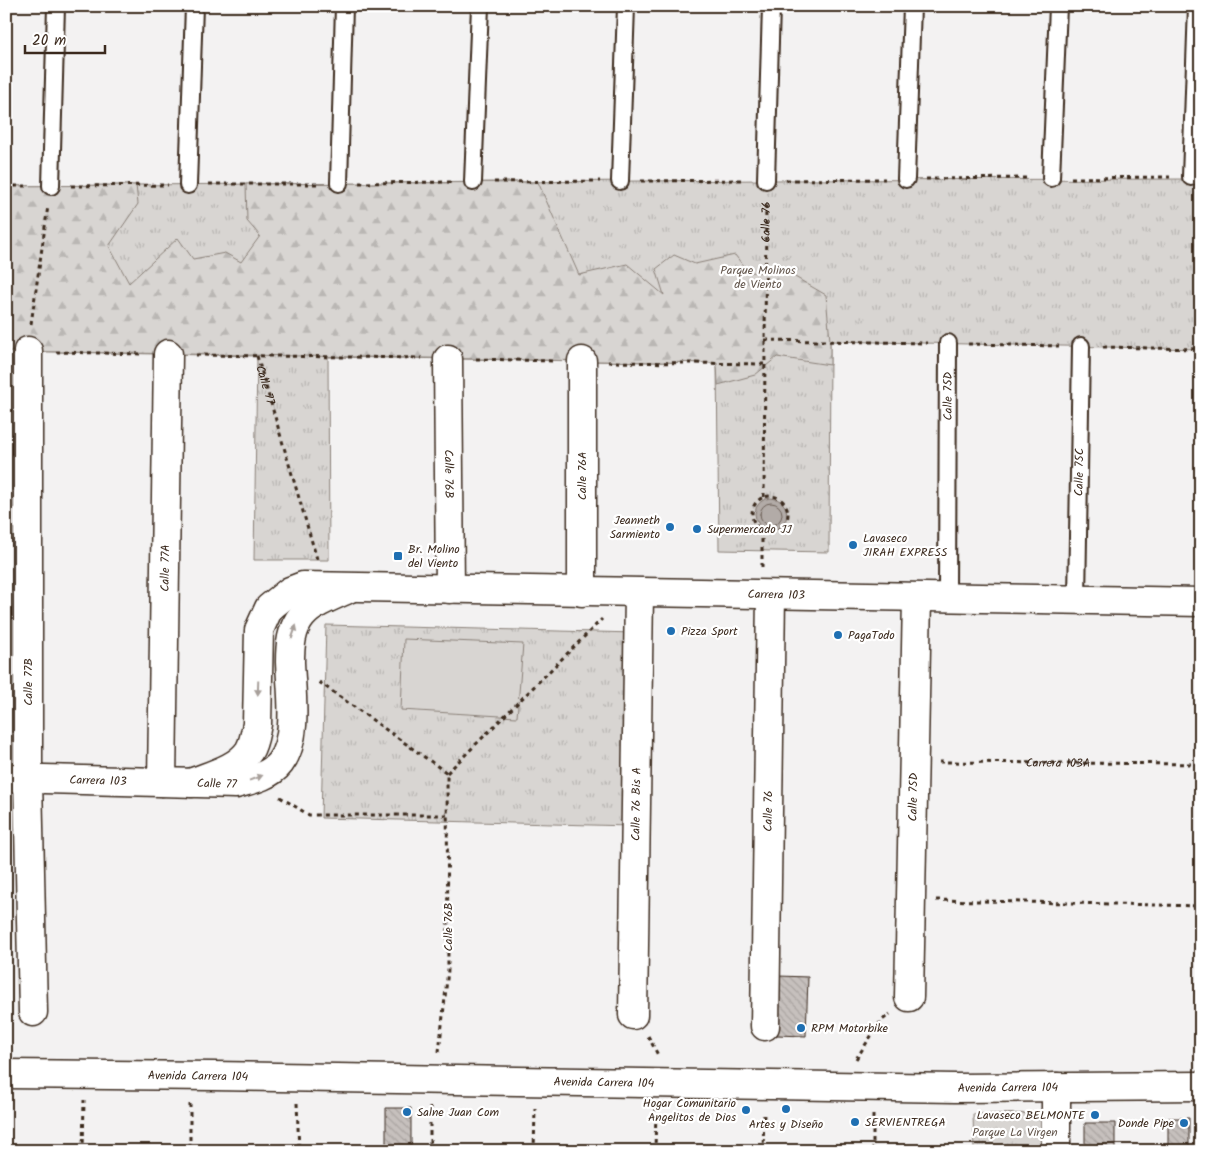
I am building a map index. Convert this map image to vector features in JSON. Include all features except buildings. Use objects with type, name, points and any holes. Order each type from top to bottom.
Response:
[{"type":"street","name":"Calle 77B","points":[[28,351],[17,475],[17,778],[32,1012]]},
{"type":"street","name":"Calle 77A","points":[[162,782],[168,354]]},
{"type":"street","name":"Calle 76B","points":[[448,359],[450,589]]},
{"type":"street","name":"Calle 76A","points":[[582,361],[582,592]]},
{"type":"street","name":"Calle 77","points":[[191,783],[236,764],[250,750],[256,724],[259,630],[269,608],[290,591],[303,586],[338,587]]},
{"type":"street","name":"Carrera 103","points":[[338,587],[1201,602]]},
{"type":"street","name":"Calle 77","points":[[191,783],[236,784],[267,774],[279,764],[287,751],[292,730],[290,646],[294,628],[303,615],[326,599],[338,587]]},
{"type":"street","name":"Calle 76 Bis A","points":[[633,1015],[634,593]]},
{"type":"street","name":"Calle 76","points":[[765,1026],[766,595]]},
{"type":"street","name":"Calle 75D","points":[[909,997],[917,598]]},
{"type":"street","name":"Carrera 103","points":[[17,778],[191,783]]},
{"type":"street","name":"Avenida Carrera 104","points":[[6,1074],[190,1075],[873,1087],[1201,1086]]},
{"type":"street","points":[[1056,1087],[1056,1151]]},
{"type":"lane","points":[[51,186],[56,6]]},
{"type":"lane","points":[[188,185],[194,6]]},
{"type":"lane","points":[[339,183],[344,6]]},
{"type":"lane","points":[[473,182],[480,6]]},
{"type":"lane","points":[[620,181],[626,6]]},
{"type":"lane","points":[[766,180],[770,6]]},
{"type":"lane","points":[[906,179],[912,6]]},
{"type":"lane","points":[[1051,178],[1058,6]]},
{"type":"lane","points":[[1191,177],[1197,6]]},
{"type":"lane","name":"Calle 75D","points":[[947,598],[948,343]]},
{"type":"lane","name":"Calle 75C","points":[[1077,600],[1081,346]]},
{"type":"path","name":"Calle 76","points":[[764,497],[766,180]]},
{"type":"path","points":[[51,186],[28,351],[765,364]]},
{"type":"path","points":[[765,340],[1201,348]]},
{"type":"path","name":"Calle 77","points":[[258,356],[338,587]]},
{"type":"path","points":[[776,496],[786,504],[789,516],[784,527],[779,531],[774,533],[762,531],[757,527],[752,516],[755,504],[764,497],[776,496]]},
{"type":"path","points":[[762,531],[766,595]]},
{"type":"path","points":[[290,661],[447,773],[634,593]]},
{"type":"path","name":"Carrera 103A","points":[[914,762],[1201,764]]},
{"type":"path","name":"Calle 76B","points":[[430,1151],[433,1079],[448,970],[447,773]]},
{"type":"path","points":[[253,780],[309,814],[447,815]]},
{"type":"path","points":[[911,899],[1201,906]]},
{"type":"path","points":[[840,1085],[881,1021],[909,997]]},
{"type":"path","points":[[633,1015],[653,1042],[658,1056],[656,1151]]},
{"type":"path","points":[[83,1151],[84,1075]]},
{"type":"path","points":[[190,1075],[190,1151]]},
{"type":"path","points":[[297,1077],[299,1151]]},
{"type":"path","points":[[534,1151],[535,1081]]},
{"type":"path","points":[[873,1087],[873,1151]]},
{"type":"path","points":[[1200,1151],[1201,1128]]},
{"type":"green space","name":"Parque Molinos de Viento","points":[[1201,179],[1201,349],[830,341],[829,552],[719,550],[717,363],[328,357],[329,560],[254,560],[257,356],[6,351],[6,186],[766,180]]},
{"type":"green space","points":[[538,182],[579,275],[627,264],[664,295],[656,269],[674,255],[695,264],[735,255],[748,272],[788,273],[826,295],[830,365],[777,357],[755,375],[718,385],[717,363],[6,351],[6,186],[136,185],[138,204],[109,246],[129,283],[178,238],[193,259],[225,253],[241,262],[260,236],[247,221],[246,184]]},
{"type":"green space","points":[[326,625],[635,633],[630,826],[321,818]]},
{"type":"green space","points":[[404,639],[523,644],[517,717],[401,710]]},
{"type":"green space","name":"Parque La Virgen","points":[[1056,1113],[1056,1151],[974,1151],[973,1114]]},
{"type":"water","points":[[771,498],[783,502],[787,514],[783,526],[771,530],[759,526],[755,514],[759,502]]},
{"type":"place","name":"Jeanneth Sarmiento","points":[[670,527]]},
{"type":"place","name":"Supermercado JJ","points":[[697,529]]},
{"type":"place","name":"Lavaseco JIRAH EXPRESS","points":[[853,545]]},
{"type":"place","name":"Br. Molino del Viento","points":[[398,556]]},
{"type":"place","name":"Pizza Sport","points":[[671,631]]},
{"type":"place","name":"PagaTodo","points":[[838,635]]},
{"type":"place","name":"RPM Motorbike","points":[[801,1028]]},
{"type":"place","name":"Artes y Diseño","points":[[786,1109]]},
{"type":"place","name":"Hogar Comunitario Angelitos de Dios","points":[[746,1110]]},
{"type":"place","name":"Salne Juan Com","points":[[407,1112]]},
{"type":"place","name":"Lavaseco BELMONTE","points":[[1095,1115]]},
{"type":"place","name":"SERVIENTREGA","points":[[855,1122]]},
{"type":"place","name":"Donde Pipe","points":[[1184,1123]]}]
